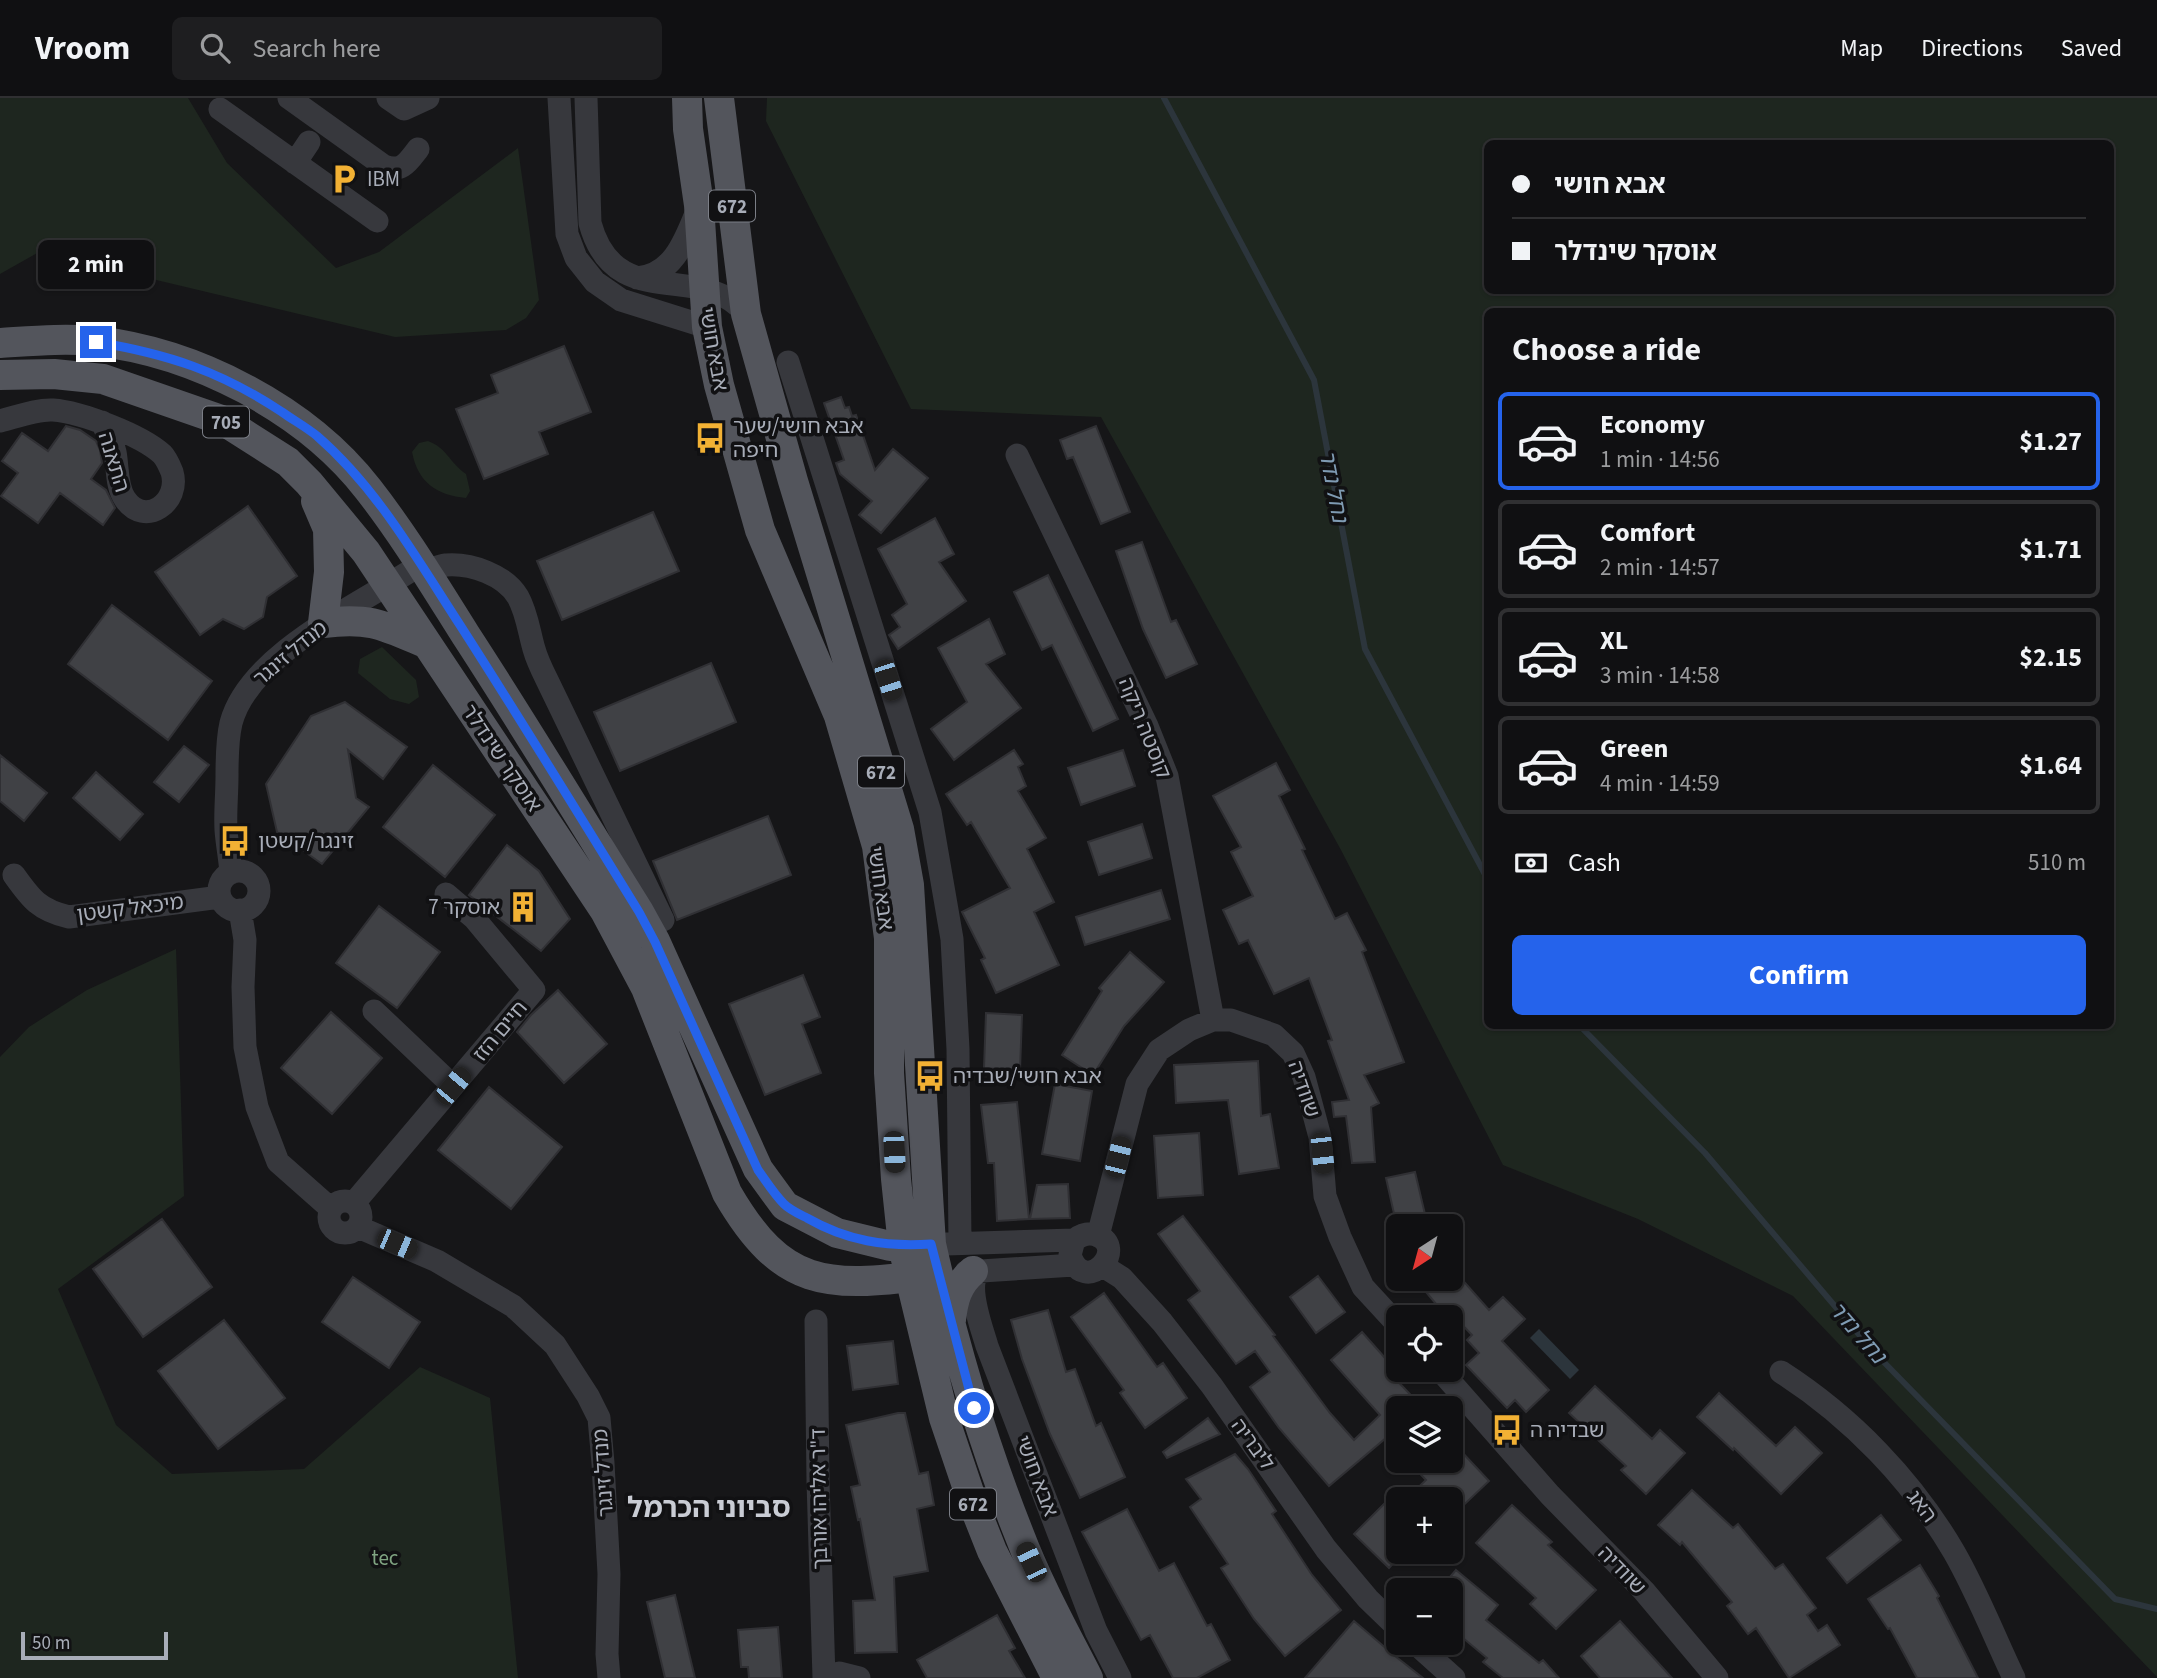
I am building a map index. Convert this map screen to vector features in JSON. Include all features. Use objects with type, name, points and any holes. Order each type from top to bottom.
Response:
[{"type":"main road","name":"אבא חושי","points":[[687,98],[688,129],[699,205],[707,327],[719,385],[760,530],[839,716],[877,846],[889,938],[889,1073],[896,1179],[932,1244]]},
{"type":"main road","name":"אבא חושי","points":[[719,98],[746,314],[793,481],[899,829],[909,885],[932,1244],[924,1275],[920,1318],[944,1418],[971,1498],[992,1551],[1057,1678]]},
{"type":"main road","name":"אוסקר שינדלר","points":[[0,342],[96,342],[150,351],[215,373],[259,397],[315,435],[368,488],[421,564],[533,737],[639,912],[758,1170],[786,1206],[837,1233],[855,1239],[932,1244]]},
{"type":"main road","name":"אוסקר שינדלר","points":[[0,375],[54,374],[103,379],[224,421],[288,462],[309,483],[366,552],[606,911],[646,988],[727,1193],[741,1216],[772,1252],[791,1267],[811,1276],[871,1282],[924,1275]]},
{"type":"main road","points":[[309,483],[328,529],[329,572],[323,623],[354,620],[381,624],[425,643]]},
{"type":"main road","points":[[855,1239],[871,1229],[896,1179]]},
{"type":"main road","points":[[951,1321],[956,1294],[976,1271]]},
{"type":"main road","name":"אבא חושי","points":[[924,1275],[951,1321],[982,1431],[1020,1537],[1088,1678]]},
{"type":"main road","name":"אוסקר שינדלר","points":[[871,1282],[898,1294],[920,1318]]},
{"type":"street","points":[[289,98],[393,170],[405,166],[418,149]]},
{"type":"street","points":[[388,98],[404,109],[428,98]]},
{"type":"street","points":[[559,98],[567,234],[576,258],[595,282],[621,300],[707,327]]},
{"type":"street","points":[[586,98],[590,223],[594,237],[606,257],[615,266],[636,278],[655,284],[718,293],[734,301],[746,314]]},
{"type":"street","points":[[220,109],[377,221]]},
{"type":"street","points":[[295,163],[309,142]]},
{"type":"street","points":[[636,278],[654,275],[673,259],[685,241],[699,205]]},
{"type":"street","name":"אבא חושי","points":[[788,362],[930,812],[952,939],[958,1049],[932,1244]]},
{"type":"street","name":"התאנה","points":[[0,421],[52,409],[102,422]]},
{"type":"street","name":"קוסטה ריקה","points":[[1017,456],[1147,726],[1167,776],[1213,1020]]},
{"type":"street","points":[[421,564],[425,571],[446,565],[478,569],[513,589],[520,601],[535,652],[547,680],[663,919]]},
{"type":"street","name":"מנדל זינגר","points":[[231,873],[226,827],[228,757],[232,723],[245,692],[262,671],[323,623],[388,587],[421,564]]},
{"type":"street","points":[[243,871],[258,883],[256,901],[247,909],[230,908],[220,897],[222,880],[231,873],[243,871]]},
{"type":"street","name":"מיכאל קשטן","points":[[14,875],[30,898],[49,912],[69,917],[220,897]]},
{"type":"street","name":"חיים הזז","points":[[354,1203],[534,990],[474,918],[446,894]]},
{"type":"street","points":[[240,910],[245,940],[245,1047],[257,1107],[278,1162],[330,1208]]},
{"type":"street","points":[[374,1011],[453,1086]]},
{"type":"street","points":[[1098,1236],[1137,1084],[1159,1050],[1189,1030],[1213,1020]]},
{"type":"street","name":"שוודיה","points":[[1213,1020],[1231,1020],[1274,1035],[1293,1053],[1304,1077],[1320,1137],[1325,1196],[1363,1287],[1386,1312]]},
{"type":"street","points":[[338,1201],[354,1203],[361,1217],[358,1227],[349,1233],[333,1229],[328,1219],[330,1208],[338,1201]]},
{"type":"street","name":"מנדל זינגר","points":[[358,1227],[437,1261],[513,1306],[555,1345],[588,1396],[599,1418],[603,1463],[609,1574],[608,1678]]},
{"type":"street","points":[[932,1244],[1074,1240],[1086,1234],[1103,1239],[1108,1250],[1107,1261],[1092,1272],[1085,1272],[1074,1265],[1070,1255],[1074,1240]]},
{"type":"street","points":[[924,1275],[1074,1265]]},
{"type":"street","name":"ליבריה","points":[[1103,1266],[1122,1278],[1161,1322],[1212,1386],[1326,1549],[1386,1616]]},
{"type":"street","name":"אבא חושי","points":[[976,1271],[974,1297],[987,1346],[1096,1631],[1120,1678]]},
{"type":"street","name":"ד\"ר אליהו אורבך","points":[[816,1321],[824,1678]]},
{"type":"street","name":"האג","points":[[1781,1372],[1813,1393],[1885,1457],[1937,1525],[1955,1554],[2014,1678]]},
{"type":"street","name":"שוודיה","points":[[1451,1382],[1550,1495],[1644,1591],[1717,1678]]},
{"type":"street","points":[[1428,1655],[1454,1678]]},
{"type":"street","points":[[824,1678],[839,1673],[859,1678]]},
{"type":"green space","points":[[0,98],[188,98],[227,163],[336,268],[379,252],[518,148],[539,300],[526,318],[506,330],[395,337],[39,252],[0,274]]},
{"type":"green space","points":[[767,98],[2157,98],[2157,1677],[1793,1296],[1638,1219],[1503,1165],[1341,850],[1101,417],[911,409],[766,121]]},
{"type":"green space","points":[[428,441],[440,447],[466,474],[470,491],[466,498],[446,494],[430,486],[419,472],[412,452],[419,443]]},
{"type":"green space","points":[[382,647],[416,680],[419,697],[409,704],[390,699],[358,673],[360,659]]},
{"type":"green space","name":"tec","points":[[176,949],[184,1196],[58,1289],[116,1425],[172,1474],[304,1469],[420,1367],[490,1398],[518,1678],[0,1678],[0,1057],[29,1027],[87,990]]},
{"type":"shaded area","points":[[1539,1329],[1579,1370],[1570,1379],[1530,1338]]},
{"type":"building","points":[[564,346],[591,412],[539,432],[548,454],[484,479],[456,409],[498,393],[491,375]]},
{"type":"building","points":[[841,397],[845,408],[849,407],[852,416],[856,415],[875,470],[893,449],[928,478],[881,533],[859,515],[872,501],[840,474],[836,463],[844,460],[824,403]]},
{"type":"building","points":[[66,426],[80,430],[96,441],[100,450],[102,463],[91,479],[106,490],[115,508],[103,525],[60,493],[38,523],[1,496],[18,473],[2,461],[22,433],[48,451]]},
{"type":"building","points":[[1096,426],[1130,512],[1101,524],[1073,457],[1067,459],[1060,440]]},
{"type":"building","points":[[248,506],[297,576],[267,597],[263,617],[244,629],[223,619],[200,635],[155,572]]},
{"type":"building","points":[[653,512],[679,571],[562,620],[537,561]]},
{"type":"building","points":[[935,518],[954,554],[939,562],[966,601],[898,649],[889,635],[900,627],[892,615],[907,604],[878,549]]},
{"type":"building","points":[[1142,542],[1171,622],[1176,620],[1197,664],[1166,678],[1143,629],[1116,551]]},
{"type":"building","points":[[1048,575],[1118,719],[1093,731],[1052,645],[1042,650],[1014,592]]},
{"type":"building","points":[[112,605],[212,681],[168,740],[68,664]]},
{"type":"building","points":[[989,619],[1005,654],[986,664],[1021,708],[954,760],[931,729],[967,702],[938,648]]},
{"type":"building","points":[[711,663],[736,722],[620,771],[594,712]]},
{"type":"building","points":[[345,702],[407,747],[383,779],[348,750],[356,798],[369,807],[322,864],[277,832],[266,784],[311,716]]},
{"type":"building","points":[[184,746],[209,765],[179,802],[154,782]]},
{"type":"building","points":[[1014,750],[1023,764],[1018,767],[1026,786],[1018,791],[1046,838],[1027,849],[1054,902],[1034,912],[1059,965],[996,993],[981,960],[985,958],[962,912],[1010,888],[971,822],[967,825],[946,794]]},
{"type":"building","points":[[1123,750],[1135,786],[1081,805],[1068,768]]},
{"type":"building","points":[[0,755],[47,793],[24,821],[0,801]]},
{"type":"building","points":[[1276,763],[1290,790],[1279,796],[1305,849],[1302,850],[1335,919],[1347,913],[1366,950],[1362,952],[1404,1062],[1364,1075],[1379,1103],[1371,1107],[1375,1162],[1352,1163],[1346,1116],[1334,1117],[1332,1102],[1349,1100],[1328,1041],[1332,1040],[1309,978],[1274,994],[1248,940],[1239,944],[1223,910],[1253,896],[1231,852],[1241,847],[1213,796]]},
{"type":"building","points":[[433,765],[495,815],[445,877],[383,827]]},
{"type":"building","points":[[96,772],[143,814],[120,840],[73,798]]},
{"type":"building","points":[[768,816],[791,875],[677,920],[653,861]]},
{"type":"building","points":[[1142,824],[1152,858],[1099,875],[1088,842]]},
{"type":"building","name":"אוסקר 7","points":[[507,845],[539,871],[570,919],[541,951],[469,895]]},
{"type":"building","points":[[1161,890],[1170,919],[1085,945],[1076,917]]},
{"type":"building","points":[[379,906],[440,952],[397,1008],[336,963]]},
{"type":"building","points":[[1130,952],[1164,982],[1124,1026],[1093,1075],[1062,1055],[1102,991],[1099,988]]},
{"type":"building","points":[[803,975],[820,1017],[802,1024],[821,1073],[765,1095],[729,1004]]},
{"type":"building","points":[[558,990],[607,1044],[564,1083],[517,1032]]},
{"type":"building","points":[[331,1012],[382,1058],[332,1114],[281,1068]]},
{"type":"building","points":[[986,1013],[1022,1015],[1020,1070],[984,1068]]},
{"type":"building","points":[[1258,1061],[1261,1116],[1270,1114],[1279,1168],[1239,1174],[1228,1100],[1176,1103],[1174,1065]]},
{"type":"building","points":[[1055,1084],[1092,1091],[1080,1161],[1042,1154]]},
{"type":"building","points":[[489,1087],[562,1147],[511,1209],[438,1150]]},
{"type":"building","points":[[1017,1102],[1029,1219],[997,1221],[994,1163],[988,1163],[981,1105]]},
{"type":"building","points":[[1199,1133],[1203,1195],[1158,1198],[1154,1136]]},
{"type":"building","points":[[1415,1172],[1425,1214],[1394,1214],[1386,1178]]},
{"type":"building","points":[[1068,1184],[1070,1218],[1030,1219],[1037,1185]]},
{"type":"building","points":[[1183,1216],[1275,1335],[1273,1336],[1330,1413],[1354,1440],[1380,1415],[1331,1360],[1362,1332],[1386,1359],[1386,1382],[1398,1382],[1412,1396],[1386,1396],[1386,1438],[1329,1486],[1279,1428],[1250,1387],[1270,1372],[1255,1351],[1236,1364],[1188,1300],[1200,1291],[1158,1234]]},
{"type":"building","points":[[162,1219],[212,1287],[143,1337],[93,1269]]},
{"type":"building","points":[[1318,1276],[1345,1312],[1316,1333],[1290,1297]]},
{"type":"building","points":[[353,1277],[420,1322],[389,1368],[322,1322]]},
{"type":"building","points":[[1463,1281],[1489,1310],[1503,1297],[1525,1319],[1502,1341],[1549,1390],[1526,1412],[1515,1400],[1507,1408],[1466,1365],[1479,1353],[1467,1340],[1472,1335],[1463,1326],[1463,1305],[1437,1305],[1426,1292],[1463,1292]]},
{"type":"building","points":[[1104,1293],[1157,1367],[1163,1363],[1187,1398],[1145,1428],[1120,1393],[1124,1390],[1071,1317]]},
{"type":"building","points":[[1048,1310],[1066,1372],[1075,1369],[1096,1426],[1101,1423],[1125,1477],[1080,1498],[1050,1434],[1022,1359],[1011,1320]]},
{"type":"building","points":[[224,1320],[285,1398],[218,1449],[158,1371]]},
{"type":"building","points":[[893,1341],[898,1384],[853,1390],[847,1346]]},
{"type":"building","points":[[1595,1386],[1652,1439],[1660,1430],[1685,1453],[1646,1494],[1621,1470],[1626,1466],[1569,1413]]},
{"type":"building","points":[[1719,1393],[1776,1446],[1795,1427],[1822,1453],[1781,1494],[1734,1448],[1733,1450],[1697,1417]]},
{"type":"building","points":[[905,1413],[919,1474],[928,1472],[934,1505],[917,1509],[928,1571],[894,1577],[897,1652],[855,1653],[853,1601],[875,1600],[860,1519],[858,1520],[851,1487],[860,1485],[846,1425]]},
{"type":"building","points":[[1208,1418],[1220,1434],[1167,1458],[1163,1452]]},
{"type":"building","points":[[1463,1453],[1489,1481],[1463,1506],[1463,1487],[1419,1487],[1426,1480],[1419,1473],[1463,1473]]},
{"type":"building","points":[[1235,1454],[1276,1511],[1272,1514],[1312,1575],[1341,1610],[1285,1656],[1254,1619],[1221,1568],[1228,1564],[1190,1507],[1201,1499],[1186,1479]]},
{"type":"building","points":[[1692,1490],[1733,1528],[1738,1524],[1775,1569],[1783,1564],[1816,1608],[1807,1615],[1818,1631],[1827,1625],[1840,1645],[1789,1678],[1756,1628],[1748,1634],[1727,1606],[1732,1602],[1682,1542],[1680,1545],[1658,1525]]},
{"type":"building","points":[[1386,1502],[1386,1564],[1393,1564],[1389,1568],[1354,1534]]},
{"type":"building","points":[[1512,1505],[1552,1542],[1548,1545],[1596,1590],[1556,1629],[1530,1604],[1536,1598],[1476,1543]]},
{"type":"building","points":[[1127,1509],[1159,1571],[1174,1563],[1207,1626],[1211,1624],[1230,1660],[1197,1678],[1173,1678],[1150,1635],[1141,1640],[1082,1532]]},
{"type":"building","points":[[1881,1515],[1901,1540],[1847,1583],[1827,1558]]},
{"type":"building","points":[[1920,1565],[1939,1596],[1937,1598],[1978,1678],[1917,1678],[1890,1628],[1888,1629],[1868,1599]]},
{"type":"building","points":[[1456,1570],[1498,1605],[1486,1620],[1539,1663],[1543,1660],[1559,1678],[1503,1678],[1483,1662],[1487,1658],[1463,1638],[1463,1578],[1449,1578]]},
{"type":"building","points":[[675,1595],[695,1678],[665,1678],[647,1602]]},
{"type":"building","points":[[997,1615],[1015,1648],[1009,1651],[1025,1678],[927,1678],[917,1660]]},
{"type":"building","points":[[1354,1621],[1386,1648],[1386,1655],[1394,1655],[1423,1678],[1305,1678]]},
{"type":"building","points":[[1620,1621],[1672,1678],[1600,1678],[1581,1656]]},
{"type":"building","points":[[778,1627],[782,1678],[749,1678],[748,1667],[741,1667],[738,1630]]},
{"type":"waterway","name":"נחל נדר","points":[[1164,98],[1314,380],[1365,649],[1484,872]]},
{"type":"waterway","name":"נחל נדר","points":[[1583,1029],[1705,1153],[1873,1351],[2115,1599],[2157,1609]]},
{"type":"place","name":"IBM","points":[[344,179]]},
{"type":"place","name":"אבא חושי/שער חיפה","points":[[710,438]]},
{"type":"place","name":"זינגר/קשטן","points":[[235,841]]},
{"type":"place","name":"אוסקר 7","points":[[523,907]]},
{"type":"place","name":"אבא חושי/שבדיה","points":[[930,1076]]},
{"type":"place","name":"שבדיה ה","points":[[1507,1430]]},
{"type":"district","name":"סביוני הכרמל","points":[[709,1507]]},
{"type":"route","points":[[96,342],[150,351],[215,373],[259,397],[315,435],[368,488],[421,564],[533,737],[639,912],[758,1170],[769,1185],[786,1206],[837,1233],[890,1246],[931,1244],[974,1408]]}]
